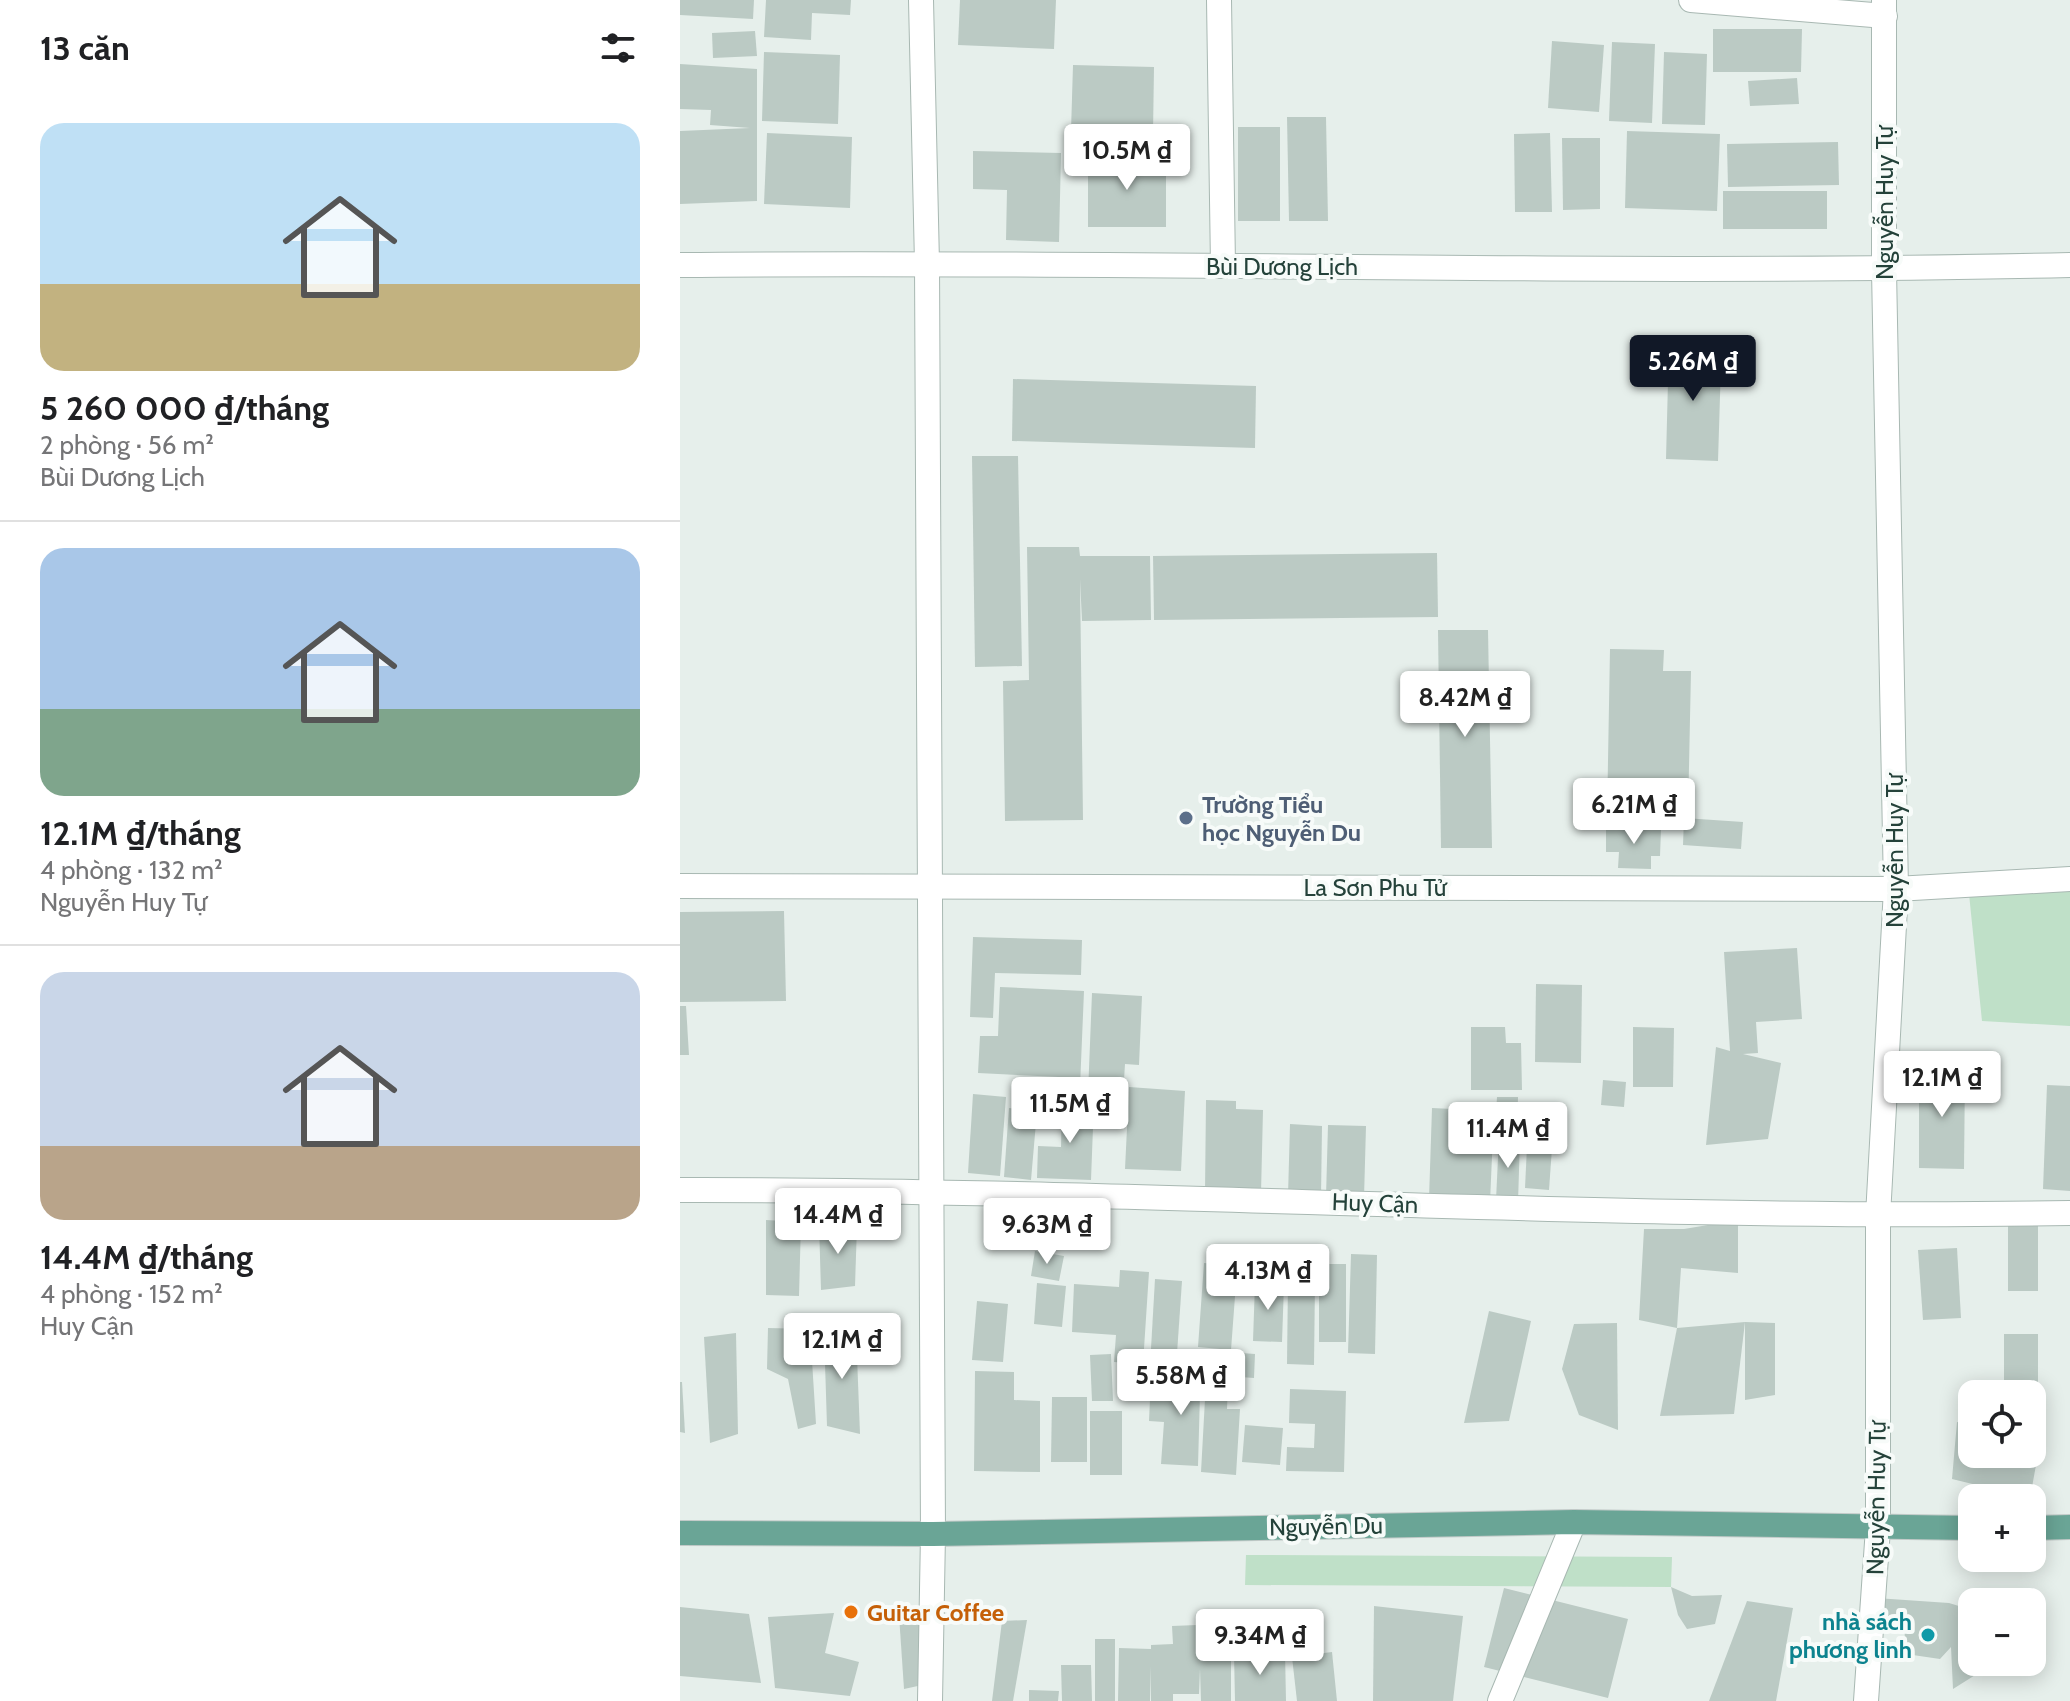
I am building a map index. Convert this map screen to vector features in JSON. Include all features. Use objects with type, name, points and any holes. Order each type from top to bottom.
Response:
[{"type":"main road","name":"Nguyễn Du","points":[[680,1533],[933,1534],[1574,1522],[1958,1528]]},
{"type":"main road","points":[[2046,1528],[2070,1527]]},
{"type":"street","points":[[921,0],[927,263],[932,1191],[930,1701]]},
{"type":"street","points":[[1219,0],[1223,266]]},
{"type":"street","points":[[1691,0],[1885,8]]},
{"type":"street","name":"Nguyễn Huy Tự","points":[[1866,1701],[1878,1528],[1878,1216],[1896,889],[1884,270],[1885,8]]},
{"type":"street","name":"Bùi Dương Lịch","points":[[680,265],[927,263],[1884,270],[2070,265]]},
{"type":"street","name":"La Sơn Phu Tử","points":[[680,886],[1896,889],[2070,879]]},
{"type":"street","name":"Huy Cận","points":[[680,1190],[932,1191],[1878,1216],[2070,1213]]},
{"type":"street","points":[[1500,1701],[1574,1522]]},
{"type":"green space","points":[[2070,881],[2070,1026],[1982,1021],[1968,884]]},
{"type":"green space","points":[[1246,1555],[1672,1557],[1671,1587],[1245,1585]]},
{"type":"building","points":[[680,0],[754,0],[753,19],[680,15]]},
{"type":"building","points":[[766,0],[851,0],[850,15],[812,13],[811,40],[764,37]]},
{"type":"building","points":[[960,0],[1056,0],[1054,49],[958,45]]},
{"type":"building","points":[[1713,29],[1802,29],[1801,72],[1713,72]]},
{"type":"building","points":[[755,31],[757,56],[713,58],[712,33]]},
{"type":"building","points":[[1552,41],[1604,45],[1599,112],[1548,108]]},
{"type":"building","points":[[1612,42],[1655,44],[1652,123],[1609,121]]},
{"type":"building","points":[[764,52],[840,55],[838,124],[762,121]]},
{"type":"building","points":[[1664,52],[1707,54],[1705,125],[1662,124]]},
{"type":"building","points":[[680,64],[757,69],[757,201],[680,204],[680,131],[750,128],[710,125],[711,110],[680,109]]},
{"type":"building","points":[[1073,65],[1154,67],[1153,133],[1071,131]]},
{"type":"building","points":[[1797,78],[1799,104],[1750,106],[1748,81]]},
{"type":"building","points":[[1287,117],[1326,117],[1328,221],[1289,221]]},
{"type":"building","points":[[1238,127],[1280,127],[1280,221],[1238,221]]},
{"type":"building","points":[[1627,131],[1720,134],[1717,211],[1625,208]]},
{"type":"building","points":[[767,133],[852,137],[850,208],[764,204]]},
{"type":"building","points":[[1550,133],[1552,212],[1515,212],[1514,134]]},
{"type":"building","points":[[1562,138],[1600,138],[1600,209],[1563,210]]},
{"type":"building","points":[[1838,142],[1839,185],[1728,187],[1727,144]]},
{"type":"building","points":[[973,151],[1061,153],[1059,242],[1006,240],[1007,190],[973,189]]},
{"type":"building","points":[[1088,157],[1166,158],[1166,227],[1088,227]]},
{"type":"building","points":[[1723,191],[1827,191],[1827,229],[1723,229]]},
{"type":"building","points":[[1669,342],[1711,344],[1710,364],[1721,364],[1718,461],[1666,459]]},
{"type":"building","points":[[1013,379],[1256,386],[1255,448],[1012,441]]},
{"type":"building","points":[[972,456],[1018,456],[1022,666],[975,667]]},
{"type":"building","points":[[1027,547],[1079,547],[1080,556],[1150,556],[1151,620],[1082,621],[1080,579],[1083,820],[1005,821],[1003,681],[1029,680]]},
{"type":"building","points":[[1437,553],[1438,617],[1154,620],[1153,556]]},
{"type":"building","points":[[1438,630],[1488,630],[1492,848],[1441,848]]},
{"type":"building","points":[[1610,649],[1664,650],[1663,671],[1691,671],[1688,814],[1658,814],[1657,825],[1637,825],[1637,818],[1607,817]]},
{"type":"building","points":[[1684,818],[1743,822],[1741,849],[1683,845]]},
{"type":"building","points":[[1606,828],[1661,829],[1660,856],[1651,856],[1651,869],[1618,868],[1619,852],[1606,852]]},
{"type":"building","points":[[784,911],[786,1001],[680,1002],[680,912]]},
{"type":"building","points":[[973,937],[1082,940],[1081,975],[995,973],[993,1018],[970,1017]]},
{"type":"building","points":[[1797,948],[1802,1019],[1756,1022],[1758,1053],[1743,1054],[1781,1063],[1768,1139],[1706,1145],[1716,1047],[1730,1051],[1724,952]]},
{"type":"building","points":[[1536,984],[1582,985],[1581,1063],[1535,1062]]},
{"type":"building","points":[[1000,987],[1084,991],[1080,1087],[1059,1086],[1059,1077],[978,1073],[980,1036],[998,1036]]},
{"type":"building","points":[[1092,993],[1142,996],[1139,1065],[1125,1064],[1123,1096],[1088,1094]]},
{"type":"building","points":[[680,1006],[686,1006],[689,1055],[680,1055]]},
{"type":"building","points":[[1471,1027],[1505,1027],[1506,1043],[1521,1043],[1522,1090],[1471,1090]]},
{"type":"building","points":[[1633,1027],[1674,1028],[1673,1087],[1633,1087]]},
{"type":"building","points":[[1919,1070],[1965,1071],[1964,1169],[1919,1168]]},
{"type":"building","points":[[1603,1080],[1626,1082],[1624,1107],[1601,1105]]},
{"type":"building","points":[[2047,1085],[2070,1086],[2070,1191],[2043,1189]]},
{"type":"building","points":[[1129,1087],[1185,1091],[1181,1171],[1125,1169]]},
{"type":"building","points":[[973,1094],[1006,1097],[1000,1176],[968,1173]]},
{"type":"building","points":[[1497,1097],[1518,1097],[1517,1132],[1495,1131]]},
{"type":"building","points":[[1062,1100],[1094,1101],[1091,1180],[1037,1178],[1038,1146],[1061,1147]]},
{"type":"building","points":[[1206,1100],[1236,1101],[1236,1109],[1263,1110],[1261,1193],[1205,1192]]},
{"type":"building","points":[[1009,1108],[1037,1111],[1031,1180],[1004,1177]]},
{"type":"building","points":[[1432,1108],[1494,1111],[1490,1202],[1429,1199]]},
{"type":"building","points":[[1524,1110],[1553,1111],[1552,1141],[1523,1141]]},
{"type":"building","points":[[1290,1124],[1322,1126],[1321,1197],[1288,1196]]},
{"type":"building","points":[[1328,1125],[1366,1126],[1364,1198],[1326,1197]]},
{"type":"building","points":[[1499,1137],[1520,1138],[1518,1202],[1496,1200]]},
{"type":"building","points":[[1527,1146],[1552,1148],[1549,1190],[1525,1188]]},
{"type":"building","points":[[766,1220],[801,1222],[799,1296],[766,1295]]},
{"type":"building","points":[[1738,1220],[1738,1273],[1681,1268],[1677,1328],[1639,1320],[1644,1229],[1684,1229]]},
{"type":"building","points":[[819,1224],[857,1226],[855,1286],[821,1290]]},
{"type":"building","points":[[2008,1225],[2038,1225],[2038,1291],[2008,1291]]},
{"type":"building","points":[[1957,1248],[1961,1318],[1923,1320],[1918,1250]]},
{"type":"building","points":[[1035,1251],[1064,1256],[1059,1281],[1031,1276]]},
{"type":"building","points":[[1351,1254],[1377,1255],[1375,1354],[1348,1353]]},
{"type":"building","points":[[1204,1263],[1227,1265],[1226,1283],[1236,1283],[1231,1350],[1198,1347]]},
{"type":"building","points":[[1319,1264],[1346,1264],[1346,1342],[1319,1342]]},
{"type":"building","points":[[1120,1270],[1149,1272],[1143,1364],[1114,1362],[1116,1335],[1072,1332],[1074,1284],[1119,1287]]},
{"type":"building","points":[[1155,1279],[1182,1281],[1176,1368],[1150,1366]]},
{"type":"building","points":[[1288,1280],[1315,1281],[1314,1365],[1287,1364]]},
{"type":"building","points":[[1037,1283],[1066,1286],[1062,1327],[1034,1324]]},
{"type":"building","points":[[1255,1283],[1284,1284],[1282,1342],[1253,1341]]},
{"type":"building","points":[[977,1301],[1008,1304],[1003,1362],[972,1360]]},
{"type":"building","points":[[1489,1311],[1531,1321],[1509,1421],[1464,1423]]},
{"type":"building","points":[[1745,1322],[1775,1323],[1775,1395],[1745,1400]]},
{"type":"building","points":[[1745,1322],[1734,1414],[1660,1416],[1677,1328]]},
{"type":"building","points":[[1617,1323],[1618,1430],[1579,1415],[1562,1369],[1574,1324]]},
{"type":"building","points":[[768,1328],[810,1329],[816,1424],[798,1429],[788,1379],[767,1369]]},
{"type":"building","points":[[856,1330],[860,1434],[827,1426],[824,1332]]},
{"type":"building","points":[[736,1333],[738,1434],[710,1443],[704,1337]]},
{"type":"building","points":[[2004,1334],[2038,1334],[2038,1380],[2004,1380]]},
{"type":"building","points":[[1228,1352],[1255,1354],[1254,1378],[1227,1376]]},
{"type":"building","points":[[1111,1354],[1113,1401],[1092,1401],[1090,1355]]},
{"type":"building","points":[[1180,1356],[1201,1357],[1198,1466],[1161,1464],[1164,1422],[1149,1421],[1150,1399],[1178,1400]]},
{"type":"building","points":[[975,1371],[1014,1372],[1014,1400],[1040,1401],[1040,1472],[974,1471]]},
{"type":"building","points":[[1206,1381],[1228,1383],[1227,1409],[1240,1409],[1236,1475],[1201,1472]]},
{"type":"building","points":[[682,1382],[685,1433],[680,1432]]},
{"type":"building","points":[[1290,1389],[1346,1391],[1344,1472],[1286,1471],[1287,1447],[1314,1448],[1315,1424],[1289,1423]]},
{"type":"building","points":[[1052,1397],[1087,1397],[1087,1462],[1051,1462]]},
{"type":"building","points":[[1090,1411],[1122,1411],[1122,1475],[1090,1475]]},
{"type":"building","points":[[1957,1422],[1958,1468],[2036,1468],[2033,1484],[1973,1484],[1952,1479]]},
{"type":"building","points":[[1245,1425],[1283,1428],[1280,1465],[1242,1462]]},
{"type":"building","points":[[1671,1587],[1692,1596],[1722,1595],[1715,1624],[1687,1629],[1678,1615]]},
{"type":"building","points":[[1504,1588],[1628,1619],[1608,1698],[1484,1667]]},
{"type":"building","name":"nhà sách phương linh","points":[[1876,1598],[1958,1606],[1958,1676],[1974,1676],[1953,1689],[1951,1647],[1940,1659],[1906,1654],[1904,1624],[1875,1616]]},
{"type":"building","points":[[1747,1601],[1793,1608],[1776,1701],[1709,1701]]},
{"type":"building","points":[[1374,1606],[1463,1616],[1453,1701],[1373,1701]]},
{"type":"building","points":[[680,1607],[749,1614],[761,1683],[680,1676]]},
{"type":"building","points":[[834,1613],[825,1653],[859,1662],[850,1696],[775,1688],[768,1617]]},
{"type":"building","points":[[899,1615],[924,1620],[927,1684],[904,1689]]},
{"type":"building","points":[[1027,1620],[1013,1701],[992,1701],[1002,1621]]},
{"type":"building","points":[[1197,1625],[1200,1654],[1231,1654],[1231,1701],[1201,1701],[1200,1669],[1199,1694],[1173,1694],[1173,1701],[1151,1701],[1150,1666],[1150,1701],[1118,1701],[1119,1648],[1151,1649],[1151,1645],[1173,1644],[1172,1626]]},
{"type":"building","points":[[1095,1639],[1115,1639],[1115,1701],[1095,1701]]},
{"type":"building","points":[[1285,1652],[1286,1701],[1235,1701],[1234,1653]]},
{"type":"building","points":[[1332,1652],[1337,1701],[1297,1701],[1292,1657]]},
{"type":"building","points":[[1061,1665],[1091,1665],[1092,1701],[1062,1701]]},
{"type":"building","points":[[1029,1690],[1059,1691],[1058,1701],[1029,1701]]},
{"type":"place","name":"Trường Tiểu học Nguyễn Du","points":[[1186,818]]},
{"type":"place","name":"Guitar Coffee","points":[[851,1612]]},
{"type":"place","name":"nhà sách phương linh","points":[[1928,1635]]}]
